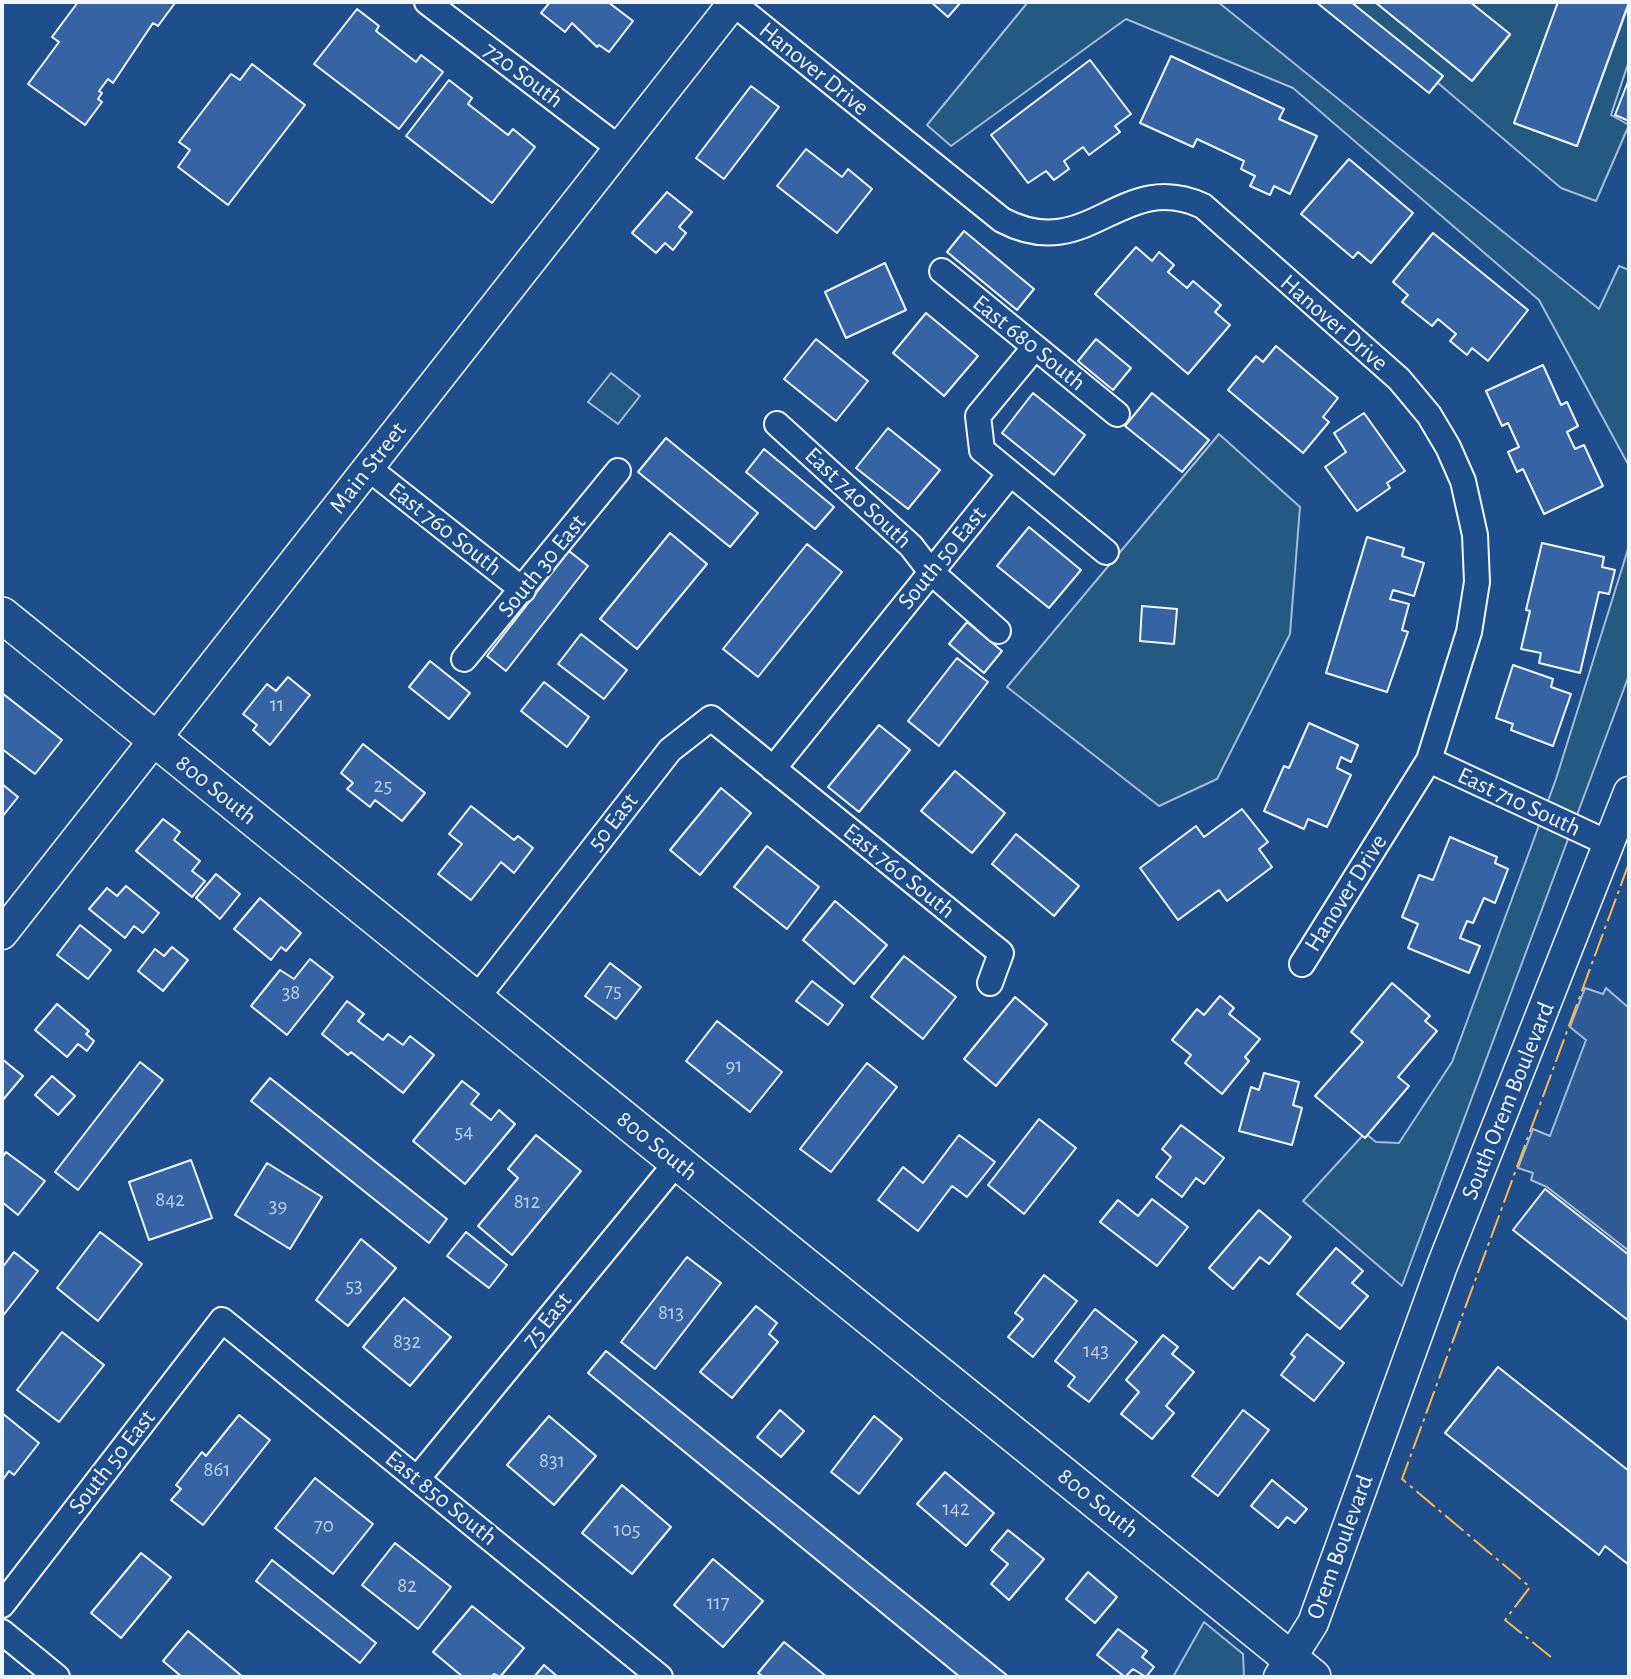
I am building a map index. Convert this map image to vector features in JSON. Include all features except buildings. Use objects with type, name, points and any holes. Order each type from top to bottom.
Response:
[{"type":"main road","name":"800 South","points":[[2,615],[677,1162],[1295,1671]]},
{"type":"street","name":"720 South","points":[[427,2],[619,148]]},
{"type":"street","name":"Main Street","points":[[2,934],[733,2]]},
{"type":"street","name":"Hanover Drive","points":[[733,2],[1003,220],[1022,230],[1038,234],[1061,233],[1144,198],[1163,195],[1184,198],[1203,206],[1399,379],[1429,415],[1448,447],[1463,481],[1475,536],[1477,582],[1469,632],[1429,760],[1302,964]]},
{"type":"street","name":"East 680 South","points":[[942,271],[1117,414]]},
{"type":"street","points":[[1035,347],[978,416],[982,450],[1106,551]]},
{"type":"street","name":"East 740 South","points":[[777,424],[911,546],[931,572],[998,631]]},
{"type":"street","name":"East 760 South","points":[[368,468],[523,590]]},
{"type":"street","name":"South 30 East","points":[[464,659],[618,471]]},
{"type":"street","name":"South 50 East","points":[[773,769],[1010,474]]},
{"type":"street","name":"50 East","points":[[476,999],[670,750],[711,718],[773,769]]},
{"type":"street","name":"East 710 South","points":[[1429,760],[1610,844]]},
{"type":"street","name":"East 760 South","points":[[773,769],[1001,953],[990,982]]},
{"type":"street","name":"South Orem Boulevard","points":[[1389,1410],[1442,1266],[1629,792]]},
{"type":"street","name":"75 East","points":[[417,1479],[677,1162]]},
{"type":"street","name":"South 50 East","points":[[2,1605],[222,1320]]},
{"type":"street","name":"East 850 South","points":[[222,1320],[660,1677]]},
{"type":"street","name":"Orem Boulevard","points":[[1295,1671],[1389,1410]]},
{"type":"street","points":[[2,1632],[57,1677]]},
{"type":"shaded area","points":[[1028,2],[1218,2],[1599,309],[1619,266],[1629,270],[1629,466],[1539,300],[1293,88],[1126,19],[951,146],[927,125]]},
{"type":"shaded area","points":[[1343,2],[1375,2],[1472,81],[1510,35],[1470,2],[1558,2],[1514,123],[1577,146],[1629,4],[1629,61],[1611,115],[1629,125],[1596,201],[1561,188]]},
{"type":"shaded area","points":[[611,373],[640,396],[618,424],[588,402]]},
{"type":"shaded area","points":[[1219,434],[1300,507],[1290,634],[1217,779],[1159,806],[1007,687]]},
{"type":"shaded area","points":[[1629,546],[1629,675],[1402,1286],[1303,1201],[1365,1133],[1376,1142],[1399,1143],[1452,1062],[1556,779]]},
{"type":"shaded area","points":[[1585,988],[1603,994],[1606,988],[1629,1008],[1629,1251],[1547,1187],[1531,1180],[1533,1173],[1518,1168],[1533,1129],[1550,1136],[1586,1040],[1570,1027]]},
{"type":"shaded area","points":[[1204,1622],[1243,1654],[1244,1677],[1173,1677]]},
{"type":"power","points":[[1551,1657],[1505,1620],[1530,1587],[1402,1479],[1629,863]]}]
